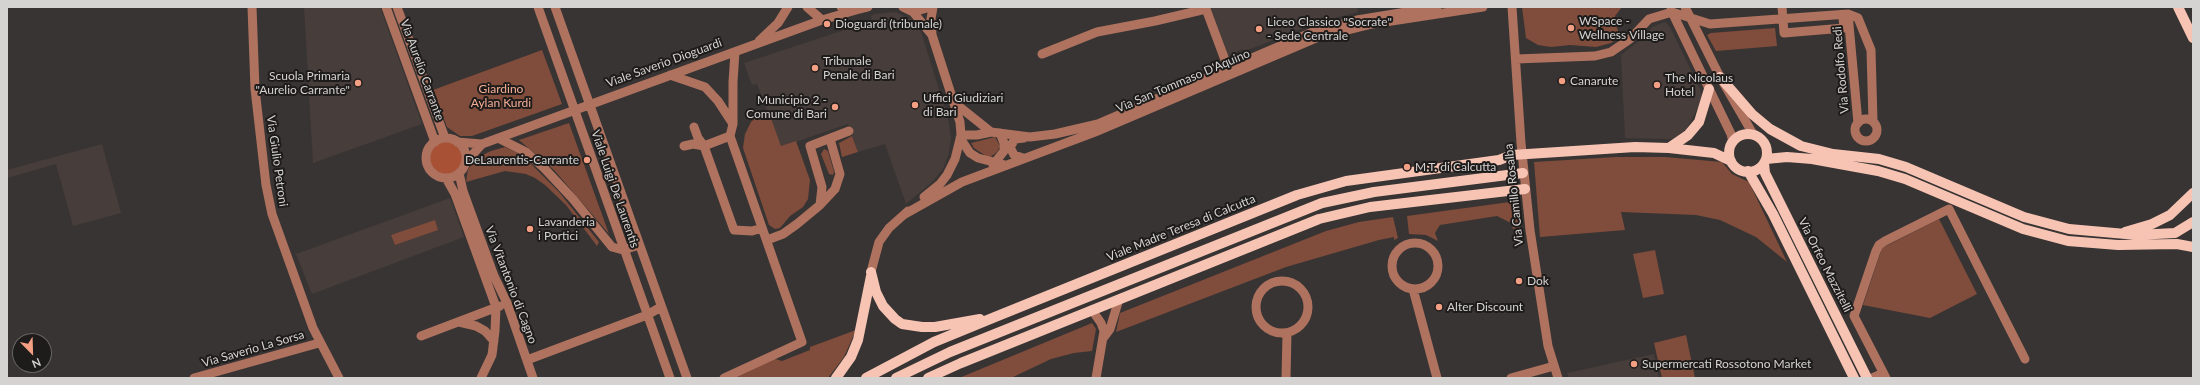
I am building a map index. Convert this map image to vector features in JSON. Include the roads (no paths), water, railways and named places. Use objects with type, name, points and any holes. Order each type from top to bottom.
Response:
[{"type":"main road","points":[[2178,7],[2193,38]]},
{"type":"main road","points":[[1720,77],[1748,110],[1770,129],[1801,146],[1834,154]]},
{"type":"main road","points":[[1669,148],[1688,135],[1699,122],[1709,89]]},
{"type":"main road","points":[[1714,153],[1732,144],[1744,134],[1753,134],[1773,149],[1778,150],[1879,159],[1941,180],[2004,210],[2069,229],[2137,235],[2175,232],[2193,222]]},
{"type":"main road","points":[[1764,142],[1767,150],[1765,161]]},
{"type":"main road","points":[[1731,160],[1732,144]]},
{"type":"main road","name":"Viale Madre Teresa di Calcutta","points":[[866,378],[934,342],[1317,189],[1346,181],[1499,160],[1512,155],[1522,154],[1635,147],[1669,148],[1714,153]]},
{"type":"main road","points":[[1714,153],[1731,160],[1740,169],[1748,171],[1757,169],[1765,161],[1787,157],[1812,159],[1878,171],[1905,179],[2016,226],[2068,240],[2118,245],[2178,244],[2193,248]]},
{"type":"main road","name":"Via Orfeo Mazzitelli","points":[[1765,161],[1765,172],[1771,185],[1867,378]]},
{"type":"main road","name":"Via Orfeo Mazzitelli","points":[[1748,171],[1772,214],[1854,378]]},
{"type":"main road","points":[[896,378],[950,352],[1307,208],[1348,196],[1523,173]]},
{"type":"main road","points":[[1428,202],[1443,183]]},
{"type":"main road","points":[[928,378],[1119,299],[1319,220],[1370,207],[1418,201],[1428,202],[1525,189]]},
{"type":"main road","points":[[2120,233],[2152,224],[2170,216],[2193,193]]},
{"type":"main road","points":[[871,272],[876,292],[883,306],[902,324],[935,327],[995,317]]},
{"type":"main road","points":[[836,378],[850,357],[858,340],[871,272]]},
{"type":"street","name":"Via Giulio Petroni","points":[[252,7],[255,89],[272,214],[319,343],[339,378]]},
{"type":"street","name":"Via Aurelio Carrante","points":[[386,7],[435,142]]},
{"type":"street","name":"Via Aurelio Carrante","points":[[397,7],[445,138]]},
{"type":"street","name":"Viale Luigi De Laurentis","points":[[538,7],[623,250],[670,378]]},
{"type":"street","name":"Viale Luigi De Laurentis","points":[[555,7],[687,378]]},
{"type":"street","points":[[753,45],[778,23],[788,7]]},
{"type":"street","points":[[807,7],[822,20]]},
{"type":"street","points":[[840,7],[856,10]]},
{"type":"street","name":"Viale Saverio Dioguardi","points":[[457,142],[482,144],[822,20],[868,7]]},
{"type":"street","points":[[903,7],[913,12],[932,35]]},
{"type":"street","points":[[871,272],[879,242],[889,228],[918,201],[940,184],[947,175],[955,158],[960,137],[956,104],[932,35],[929,7],[913,12]]},
{"type":"street","name":"Via San Tommaso D'Aquino","points":[[996,133],[1030,137],[1055,134],[1098,124],[1313,32],[1334,25],[1437,7]]},
{"type":"street","name":"Via San Tommaso D'Aquino","points":[[904,214],[948,188],[1023,158],[1095,132],[1316,38],[1372,24],[1483,7]]},
{"type":"street","name":"Via Camillo Rosalba","points":[[1512,7],[1523,173],[1545,330],[1558,378]]},
{"type":"street","points":[[1684,7],[1720,77],[1753,134]]},
{"type":"street","points":[[1782,7],[1783,19]]},
{"type":"street","points":[[1042,54],[1097,32],[1155,21],[1206,9],[1228,68]]},
{"type":"street","points":[[1516,59],[1595,56],[1611,52],[1624,44],[1649,19],[1671,10],[1731,134],[1732,144]]},
{"type":"street","name":"Via Rodolfo Redi","points":[[1671,10],[1690,19],[1710,24],[1845,14],[1858,18],[1871,50],[1873,121],[1877,127],[1876,134],[1868,140],[1861,139],[1856,133],[1858,123],[1845,14]]},
{"type":"street","name":"Via Rodolfo Redi","points":[[1783,19],[1784,33],[1844,28],[1845,14]]},
{"type":"street","points":[[724,378],[802,342],[730,136],[733,124],[735,52]]},
{"type":"street","points":[[670,75],[706,87],[718,101],[733,124]]},
{"type":"street","points":[[956,104],[996,133],[1004,143],[1004,151],[995,163],[982,174]]},
{"type":"street","name":"Via Rodolfo Redi","points":[[1858,123],[1867,119],[1873,121]]},
{"type":"street","points":[[694,127],[698,138],[704,146],[734,230],[752,231],[762,228]]},
{"type":"street","points":[[820,205],[822,191],[820,175],[810,146],[849,131]]},
{"type":"street","points":[[960,137],[996,133]]},
{"type":"street","points":[[684,146],[693,144],[704,146],[730,136]]},
{"type":"street","points":[[960,137],[970,153],[995,163],[1005,165]]},
{"type":"street","points":[[1023,158],[1014,155],[1010,147],[1015,139],[1030,137]]},
{"type":"street","points":[[445,138],[457,142],[464,150],[465,163],[459,173],[446,178],[434,174],[427,164],[427,152],[435,142],[445,138]]},
{"type":"street","points":[[498,138],[526,152],[573,199],[612,247],[623,250],[639,245]]},
{"type":"street","points":[[767,240],[788,231],[820,205],[835,189],[840,178],[839,169],[830,139]]},
{"type":"street","name":"Viale Saverio Dioguardi","points":[[465,163],[482,144]]},
{"type":"street","name":"Via Vitantonio di Cagno","points":[[459,173],[463,190],[494,276],[507,303],[527,360],[647,315],[661,307]]},
{"type":"street","points":[[820,175],[826,180],[833,181],[840,178]]},
{"type":"street","name":"Via Vitantonio di Cagno","points":[[446,178],[455,194],[496,307]]},
{"type":"street","name":"Via Orfeo Mazzitelli","points":[[1884,376],[1854,316],[1876,251],[1879,245],[1884,241],[1949,209],[2025,359]]},
{"type":"street","points":[[1417,243],[1432,250],[1436,255],[1438,266],[1436,276],[1430,284],[1423,288],[1413,289],[1406,287],[1396,278],[1392,264],[1398,251],[1404,246],[1417,243]]},
{"type":"street","points":[[1285,281],[1299,287],[1306,295],[1309,308],[1304,322],[1298,329],[1287,333],[1270,330],[1264,326],[1257,314],[1257,303],[1260,294],[1276,282],[1285,281]]},
{"type":"street","points":[[1413,289],[1437,378]]},
{"type":"street","points":[[1104,337],[1110,329],[1119,299]]},
{"type":"street","points":[[421,336],[507,303]]},
{"type":"street","points":[[481,378],[489,363],[494,341],[496,307]]},
{"type":"street","points":[[1092,310],[1101,323],[1104,337],[1096,378]]},
{"type":"street","points":[[459,322],[476,326],[485,331],[494,341]]},
{"type":"street","points":[[1286,378],[1287,333]]},
{"type":"street","name":"Via Saverio La Sorsa","points":[[194,378],[319,343]]},
{"type":"street","points":[[527,360],[533,378]]},
{"type":"street","points":[[1511,378],[1554,366]]},
{"type":"street","points":[[1872,378],[1884,376]]},
{"type":"place","name":"Dioguardi (tribunale)","points":[[827,24]]},
{"type":"place","name":"WSpace - Wellness Village","points":[[1571,28]]},
{"type":"place","name":"Liceo Classico \"Socrate\" - Sede Centrale","points":[[1259,29]]},
{"type":"place","name":"Tribunale Penale di Bari","points":[[815,68]]},
{"type":"place","name":"Canarute","points":[[1562,81]]},
{"type":"place","name":"Scuola Primaria \"Aurelio Carrante\"","points":[[358,83]]},
{"type":"place","name":"The Nicolaus Hotel","points":[[1657,85]]},
{"type":"place","name":"Uffici Giudiziari di Bari","points":[[915,105]]},
{"type":"place","name":"Municipio 2 - Comune di Bari","points":[[835,107]]},
{"type":"place","name":"DeLaurentis-Carrante","points":[[587,160]]},
{"type":"place","name":"M.T. di Calcutta","points":[[1407,167]]},
{"type":"place","name":"Lavanderia i Portici","points":[[530,229]]},
{"type":"place","name":"Dok","points":[[1519,281]]},
{"type":"place","name":"Alter Discount","points":[[1439,307]]},
{"type":"place","name":"Supermercati Rossotono Market","points":[[1634,364]]},
{"type":"park label","name":"Giardino Aylan Kurdi","points":[[501,96]]}]
